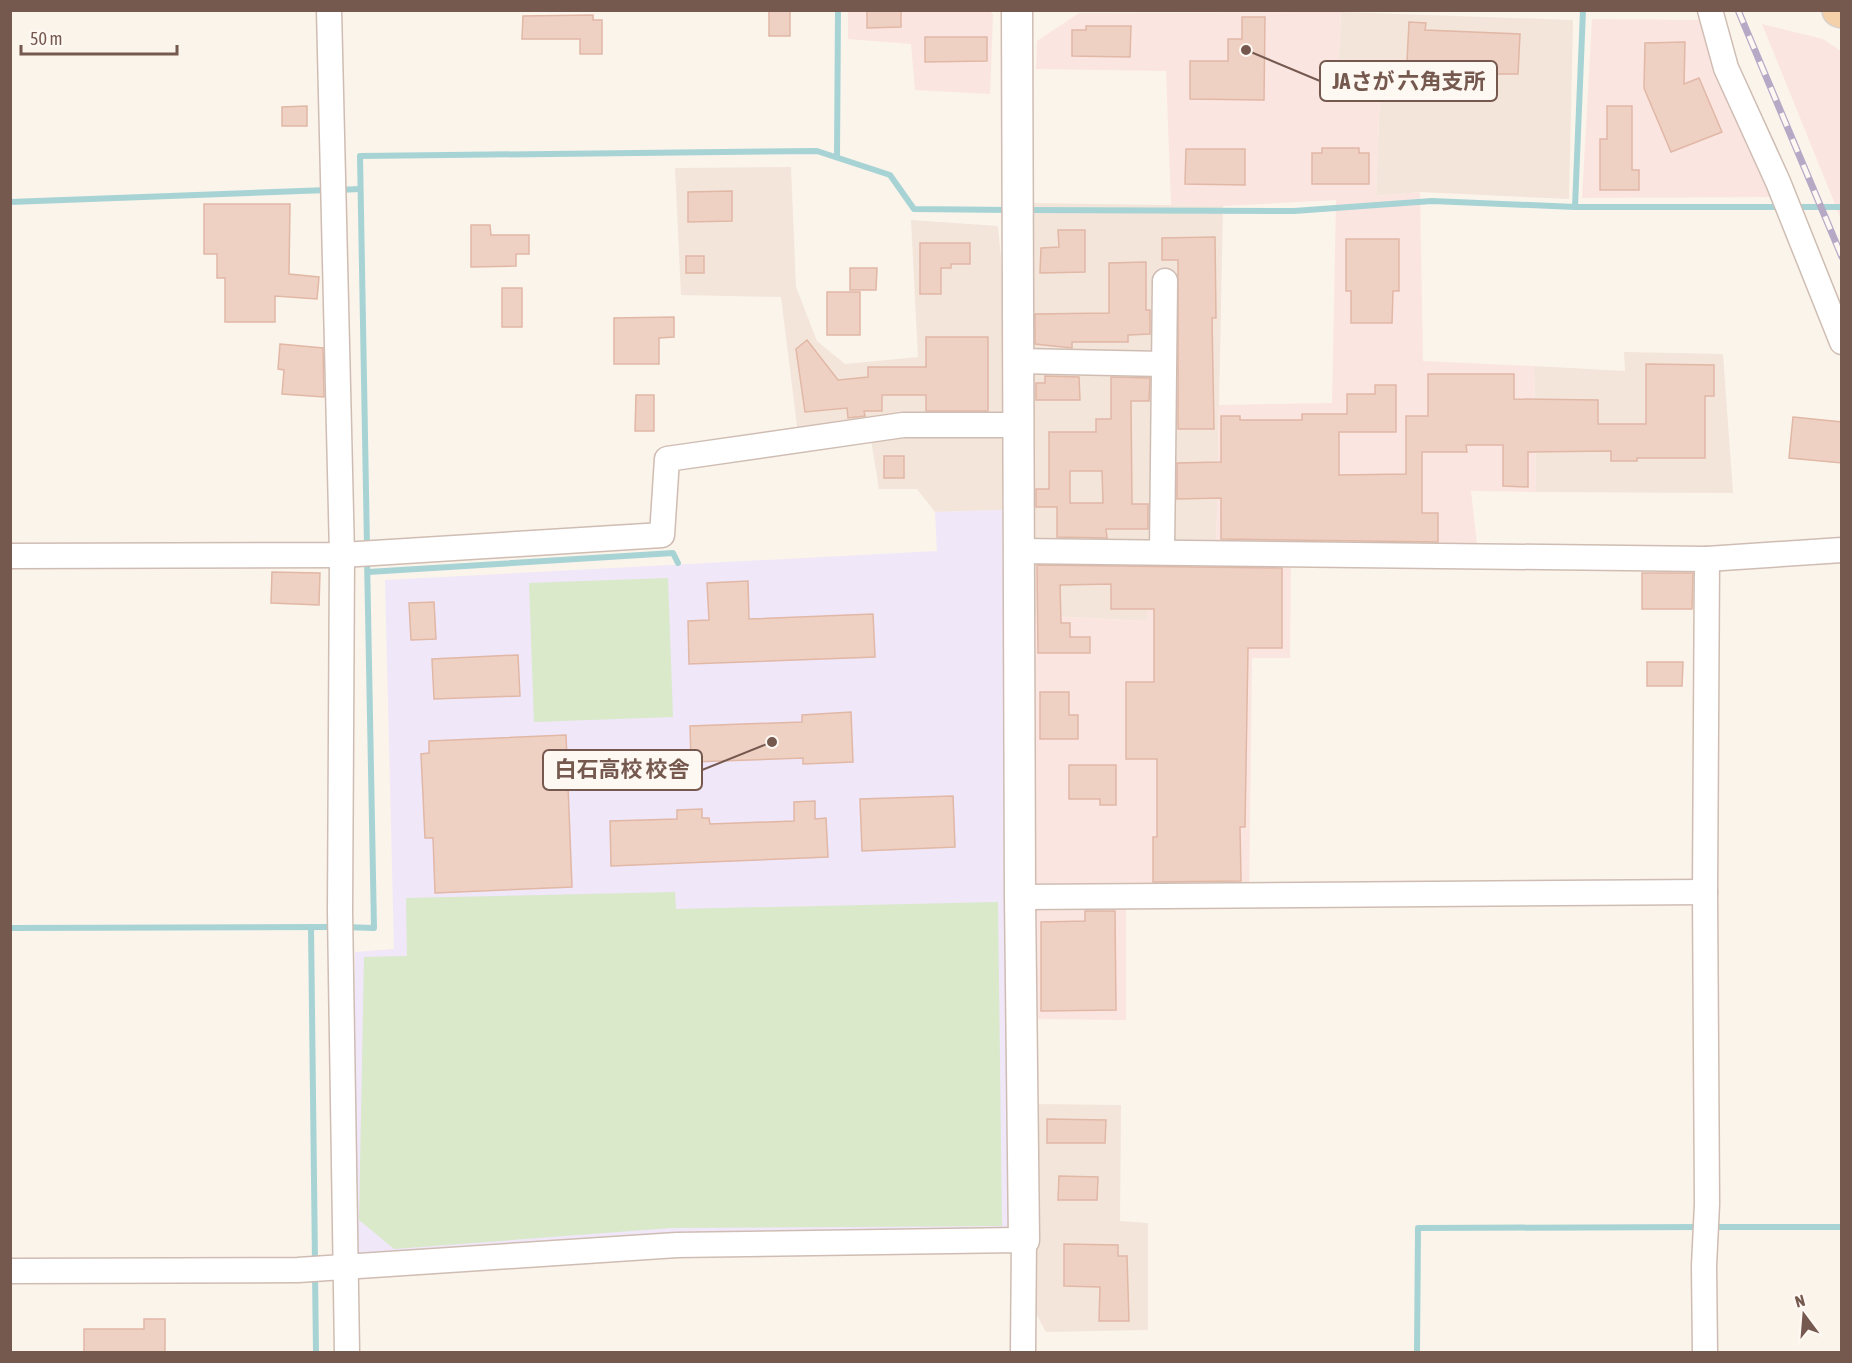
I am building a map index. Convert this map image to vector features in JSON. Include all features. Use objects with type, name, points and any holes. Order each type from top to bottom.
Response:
[{"type":"street","points":[[329,10],[333,190],[358,554],[340,912],[337,1268],[347,1353]]},
{"type":"street","points":[[1017,10],[1023,1353]]},
{"type":"street","points":[[1710,10],[1726,68],[1778,182],[1842,342]]},
{"type":"street","points":[[1162,552],[1165,281]]},
{"type":"street","points":[[1018,361],[1163,364]]},
{"type":"street","points":[[10,556],[358,554],[662,535],[667,459],[903,425],[1018,425]]},
{"type":"street","points":[[1019,551],[1707,559],[1842,550]]},
{"type":"street","points":[[1705,1353],[1707,559]]},
{"type":"street","points":[[1020,897],[1705,892]]},
{"type":"street","points":[[10,1271],[298,1270],[677,1245],[1024,1240]]},
{"type":"shaded area","points":[[848,11],[990,11],[993,15],[990,94],[915,90],[911,44],[848,39]]},
{"type":"shaded area","points":[[1341,12],[1573,20],[1569,199],[1420,192],[1376,196],[1380,93],[1337,88]]},
{"type":"shaded area","points":[[1341,12],[1337,88],[1380,93],[1376,196],[1420,192],[1423,361],[1534,366],[1536,492],[1471,491],[1479,562],[1291,560],[1290,658],[1252,658],[1249,905],[1126,907],[1126,1020],[1032,1019],[1029,615],[1147,621],[1148,558],[1216,558],[1219,405],[1332,403],[1336,200],[1223,206],[1171,205],[1166,71],[1036,69],[1037,41],[1079,13]]},
{"type":"shaded area","points":[[1592,19],[1708,20],[1772,197],[1582,198]]},
{"type":"shaded area","points":[[1762,24],[1823,39],[1841,51],[1841,219]]},
{"type":"shaded area","points":[[791,167],[796,287],[817,341],[845,364],[918,357],[911,220],[998,226],[1007,324],[1002,510],[935,512],[917,489],[879,489],[871,440],[800,450],[781,297],[681,295],[675,168]]},
{"type":"shaded area","points":[[1033,203],[1223,206],[1216,559],[1147,621],[1029,615]]},
{"type":"shaded area","points":[[1624,352],[1723,354],[1733,493],[1536,492],[1534,366],[1625,371]]},
{"type":"shaded area","points":[[1002,510],[1010,1233],[362,1258],[353,1251],[355,952],[394,949],[385,580],[937,551],[935,512]]},
{"type":"shaded area","points":[[1033,1104],[1121,1105],[1120,1221],[1148,1223],[1148,1330],[1046,1332],[1034,1310]]},
{"type":"green space","points":[[668,578],[673,717],[534,722],[529,583]]},
{"type":"green space","points":[[675,892],[676,909],[998,902],[1002,1226],[671,1228],[394,1249],[359,1220],[364,957],[407,956],[406,898]]},
{"type":"building","points":[[769,10],[790,10],[790,36],[769,36]]},
{"type":"building","points":[[867,10],[901,10],[901,27],[867,28]]},
{"type":"building","points":[[593,15],[593,20],[602,20],[602,54],[580,54],[580,39],[522,39],[523,16]]},
{"type":"building","points":[[1242,17],[1265,17],[1264,100],[1190,99],[1190,61],[1228,61],[1228,39],[1242,39]]},
{"type":"building","points":[[1409,22],[1426,23],[1425,30],[1520,34],[1518,74],[1449,74],[1450,63],[1407,61]]},
{"type":"building","points":[[1086,26],[1131,26],[1130,57],[1072,56],[1072,30],[1086,30]]},
{"type":"building","points":[[925,37],[987,37],[987,61],[925,62]]},
{"type":"building","points":[[1685,42],[1684,84],[1699,78],[1722,132],[1671,152],[1644,88],[1645,43]]},
{"type":"building","points":[[307,106],[307,126],[282,126],[282,107]]},
{"type":"building","points":[[1607,106],[1632,106],[1632,170],[1639,170],[1639,190],[1600,190],[1600,139],[1607,139]]},
{"type":"building","points":[[1322,148],[1359,148],[1359,153],[1369,153],[1369,184],[1312,184],[1312,153],[1322,153]]},
{"type":"building","points":[[1186,149],[1245,149],[1245,185],[1185,184]]},
{"type":"building","points":[[732,191],[732,221],[688,222],[688,192]]},
{"type":"building","points":[[204,204],[290,204],[289,274],[319,277],[317,299],[275,296],[275,322],[225,322],[225,278],[217,278],[217,254],[204,254]]},
{"type":"building","points":[[471,225],[490,225],[491,235],[529,235],[529,254],[516,254],[516,266],[471,267]]},
{"type":"building","points":[[1058,230],[1085,230],[1085,272],[1040,273],[1041,248],[1059,247]]},
{"type":"building","points":[[1215,237],[1216,318],[1212,318],[1214,429],[1178,429],[1178,260],[1162,260],[1162,238]]},
{"type":"building","points":[[1346,239],[1399,239],[1399,291],[1393,291],[1392,323],[1351,323],[1351,291],[1346,291]]},
{"type":"building","points":[[920,243],[970,243],[970,264],[951,264],[951,268],[941,268],[941,294],[920,294]]},
{"type":"building","points":[[686,256],[704,256],[704,273],[686,273]]},
{"type":"building","points":[[1146,262],[1146,310],[1150,310],[1150,334],[1128,335],[1128,342],[1072,342],[1072,348],[1035,344],[1035,314],[1109,313],[1109,263]]},
{"type":"building","points":[[850,268],[877,268],[876,290],[850,290]]},
{"type":"building","points":[[502,288],[522,288],[522,327],[502,327]]},
{"type":"building","points":[[827,292],[860,292],[860,335],[827,335]]},
{"type":"building","points":[[674,317],[674,337],[659,338],[659,364],[614,364],[614,318]]},
{"type":"building","points":[[926,337],[988,337],[988,411],[926,411],[926,395],[882,395],[882,411],[864,411],[865,416],[848,418],[847,408],[805,412],[796,349],[807,340],[838,380],[868,377],[868,367],[926,367]]},
{"type":"building","points":[[280,344],[323,348],[324,397],[282,394],[284,370],[278,369]]},
{"type":"building","points":[[1646,364],[1714,365],[1714,396],[1705,396],[1705,458],[1637,458],[1637,461],[1611,461],[1611,451],[1528,452],[1528,487],[1503,486],[1503,445],[1466,445],[1467,452],[1422,452],[1422,513],[1438,513],[1438,542],[1221,539],[1221,498],[1177,499],[1177,463],[1221,462],[1221,416],[1240,416],[1240,420],[1302,420],[1302,414],[1347,414],[1347,394],[1375,394],[1375,385],[1396,385],[1396,432],[1339,432],[1339,475],[1406,474],[1406,416],[1428,416],[1428,374],[1514,374],[1514,399],[1598,400],[1598,424],[1646,424]]},
{"type":"building","points":[[1045,376],[1079,377],[1080,400],[1036,400],[1036,383],[1045,383]]},
{"type":"building","points":[[1111,377],[1150,378],[1149,401],[1131,401],[1132,504],[1148,504],[1148,529],[1106,529],[1107,538],[1057,537],[1057,507],[1036,507],[1036,489],[1049,489],[1049,432],[1096,432],[1096,419],[1111,419]],"holes":[[[1070,471],[1102,471],[1103,503],[1070,503]]]},
{"type":"building","points":[[636,395],[654,395],[654,431],[635,431]]},
{"type":"building","points":[[1793,417],[1842,422],[1842,463],[1789,458]]},
{"type":"building","points":[[884,456],[904,456],[904,478],[884,478]]},
{"type":"building","points":[[1037,565],[1282,568],[1282,648],[1248,648],[1245,827],[1240,827],[1241,881],[1153,882],[1153,837],[1157,837],[1157,759],[1126,759],[1126,682],[1154,682],[1154,609],[1111,609],[1111,584],[1060,585],[1061,623],[1070,623],[1070,637],[1090,637],[1090,653],[1038,653]]},
{"type":"building","points":[[272,572],[320,573],[319,605],[271,603]]},
{"type":"building","points":[[1642,573],[1693,573],[1692,609],[1642,609]]},
{"type":"building","points":[[748,581],[749,619],[873,614],[875,657],[689,664],[688,621],[709,620],[707,583]]},
{"type":"building","points":[[434,602],[436,639],[411,640],[409,603]]},
{"type":"building","points":[[518,655],[520,696],[434,699],[432,659]]},
{"type":"building","points":[[1647,662],[1683,662],[1682,686],[1647,686]]},
{"type":"building","points":[[1040,692],[1069,692],[1069,715],[1078,715],[1078,739],[1040,739]]},
{"type":"building","points":[[851,712],[853,762],[803,764],[803,758],[691,762],[690,726],[802,722],[802,715]]},
{"type":"building","points":[[566,735],[572,887],[435,893],[433,838],[425,838],[421,754],[429,753],[429,741]]},
{"type":"building","points":[[1069,765],[1116,765],[1116,805],[1100,805],[1100,799],[1069,799]]},
{"type":"building","points":[[953,796],[955,847],[862,851],[860,799]]},
{"type":"building","points":[[815,801],[815,819],[826,818],[828,857],[611,866],[610,821],[677,819],[677,810],[702,809],[702,818],[709,818],[710,824],[794,821],[794,802]]},
{"type":"building","points":[[1085,911],[1115,911],[1116,1010],[1041,1011],[1041,922],[1085,921]]},
{"type":"building","points":[[1047,1119],[1106,1120],[1105,1143],[1047,1143]]},
{"type":"building","points":[[1059,1176],[1098,1177],[1097,1200],[1058,1200]]},
{"type":"building","points":[[1064,1244],[1118,1245],[1118,1256],[1127,1256],[1129,1321],[1099,1321],[1100,1287],[1064,1286]]},
{"type":"building","points":[[144,1319],[165,1319],[165,1353],[84,1353],[84,1329],[144,1329]]},
{"type":"waterway","points":[[837,156],[838,10]]},
{"type":"waterway","points":[[1026,210],[1294,211],[1432,201],[1575,207],[1583,10]]},
{"type":"waterway","points":[[367,547],[360,156],[817,151],[890,175],[914,209],[1010,210]]},
{"type":"waterway","points":[[338,190],[360,189]]},
{"type":"waterway","points":[[10,202],[328,190]]},
{"type":"waterway","points":[[1575,207],[1782,207]]},
{"type":"waterway","points":[[1795,207],[1842,207]]},
{"type":"waterway","points":[[368,572],[673,553],[678,563]]},
{"type":"waterway","points":[[344,927],[374,928],[367,558]]},
{"type":"waterway","points":[[311,927],[315,1262]]},
{"type":"waterway","points":[[10,928],[334,927]]},
{"type":"waterway","points":[[1417,1352],[1418,1228],[1701,1227]]},
{"type":"waterway","points":[[1711,1227],[1842,1227]]},
{"type":"waterway","points":[[315,1273],[316,1352]]},
{"type":"railway","points":[[1738,10],[1842,257]]},
{"type":"place","name":"JAさが 六角支所","points":[[1246,50]]},
{"type":"place","name":"白石高校 校舎","points":[[772,742]]}]
